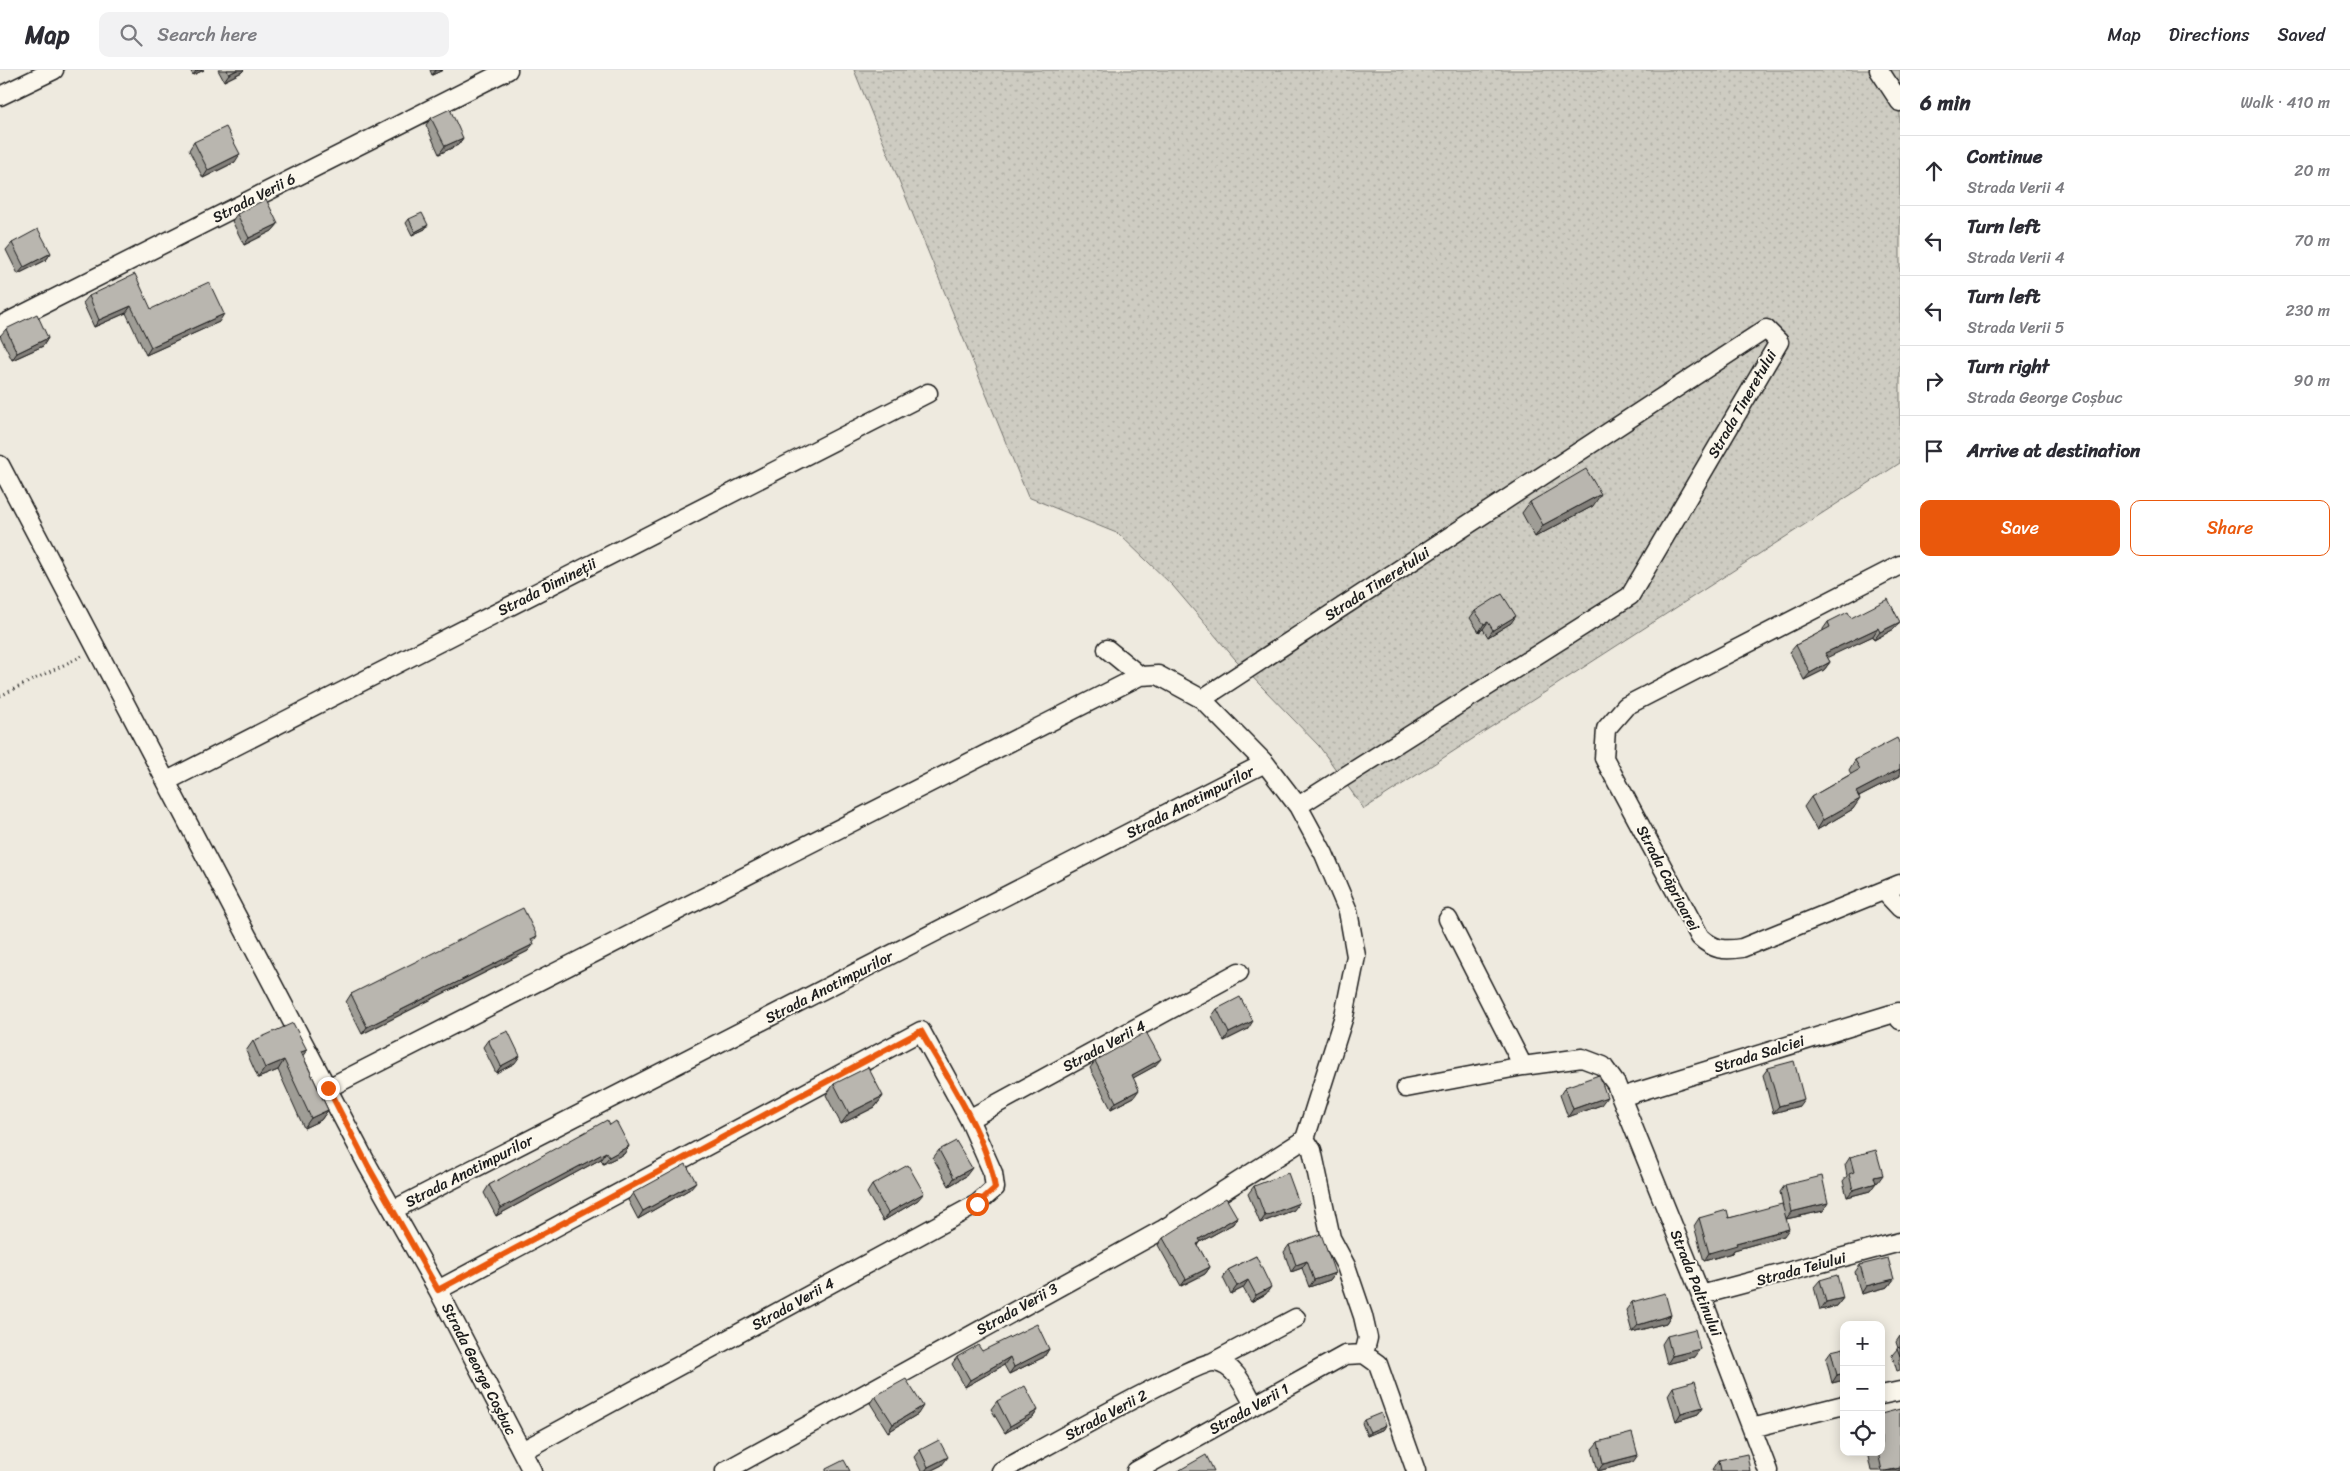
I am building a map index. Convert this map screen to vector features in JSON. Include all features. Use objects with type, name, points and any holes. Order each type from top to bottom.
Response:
[{"type":"street","points":[[0,96],[54,70]]},
{"type":"street","name":"Strada Verii 6","points":[[0,326],[508,70]]},
{"type":"street","points":[[1879,70],[1900,102]]},
{"type":"street","name":"Strada Tineretului","points":[[1202,699],[1766,329],[1779,342],[1630,596],[1298,806]]},
{"type":"street","name":"Strada Dimineții","points":[[167,781],[928,393]]},
{"type":"street","name":"Strada George Coșbuc","points":[[0,465],[271,976],[328,1088],[438,1290],[532,1471]]},
{"type":"street","name":"Strada Căprioarei","points":[[1893,888],[1742,948],[1726,951],[1711,947],[1700,937],[1604,758],[1606,729],[1626,706],[1900,565]]},
{"type":"street","points":[[1107,649],[1140,676]]},
{"type":"street","points":[[328,1088],[1140,676],[1158,675],[1202,699],[1265,763],[1298,806],[1324,854],[1348,911],[1356,956],[1344,1016],[1304,1139],[1312,1150],[1331,1238],[1346,1266],[1363,1316],[1368,1338],[1364,1354],[1378,1364],[1416,1471]]},
{"type":"street","name":"Strada Anotimpurilor","points":[[393,1210],[1265,763]]},
{"type":"street","points":[[1893,888],[1900,908]]},
{"type":"street","points":[[1448,919],[1523,1066]]},
{"type":"street","name":"Strada Verii 4","points":[[969,1119],[1239,972]]},
{"type":"street","name":"Strada Salciei","points":[[1621,1097],[1899,1016]]},
{"type":"street","name":"Strada Verii 4","points":[[438,1290],[921,1031],[969,1119],[993,1173],[995,1188],[977,1204],[522,1451]]},
{"type":"street","name":"Strada Paltinului","points":[[1406,1088],[1523,1066],[1582,1058],[1603,1066],[1616,1084],[1701,1295],[1768,1471]]},
{"type":"street","name":"Strada Verii 3","points":[[725,1471],[1162,1230],[1304,1139]]},
{"type":"street","name":"Strada Teiului","points":[[1701,1295],[1900,1242]]},
{"type":"street","name":"Strada Verii 2","points":[[1001,1471],[1178,1377],[1213,1362],[1296,1318]]},
{"type":"street","name":"Strada Verii 1","points":[[1136,1471],[1345,1355],[1364,1354]]},
{"type":"street","points":[[1213,1362],[1226,1365],[1234,1371],[1254,1405]]},
{"type":"street","points":[[1885,1394],[1900,1391]]},
{"type":"street","points":[[1752,1428],[1840,1406]]},
{"type":"path","points":[[0,696],[96,649]]},
{"type":"shaded area","points":[[854,70],[1900,70],[1900,463],[1364,809],[1319,746],[1235,659],[1173,586],[1119,534],[1028,497]]},
{"type":"building","points":[[227,70],[237,70],[229,74]]},
{"type":"building","points":[[450,109],[463,138],[445,146],[431,118]]},
{"type":"building","points":[[226,127],[240,154],[208,170],[194,142]]},
{"type":"building","points":[[266,199],[278,224],[249,238],[237,214]]},
{"type":"building","points":[[422,213],[428,225],[415,232],[409,219]]},
{"type":"building","points":[[38,229],[51,253],[24,267],[12,243]]},
{"type":"building","points":[[135,274],[151,309],[209,282],[224,314],[151,347],[131,306],[99,320],[89,296]]},
{"type":"building","points":[[37,314],[48,338],[17,353],[6,329]]},
{"type":"building","points":[[1586,469],[1601,494],[1543,525],[1530,502]]},
{"type":"building","points":[[1502,594],[1516,616],[1493,630],[1488,622],[1484,624],[1475,611]]},
{"type":"building","points":[[1888,599],[1900,622],[1880,632],[1878,628],[1825,653],[1830,662],[1810,673],[1796,645],[1830,627],[1828,622],[1848,612],[1851,618]]},
{"type":"building","points":[[1897,738],[1900,744],[1900,769],[1856,792],[1860,799],[1823,820],[1811,797],[1860,769],[1855,760]]},
{"type":"building","points":[[523,908],[537,936],[531,939],[534,944],[367,1027],[351,994]]},
{"type":"building","points":[[1240,997],[1253,1021],[1229,1033],[1217,1009]]},
{"type":"building","points":[[293,1023],[307,1050],[301,1052],[328,1110],[311,1118],[284,1060],[265,1068],[253,1041]]},
{"type":"building","points":[[508,1031],[520,1056],[501,1066],[488,1040]]},
{"type":"building","points":[[1146,1032],[1161,1059],[1132,1075],[1139,1090],[1116,1102],[1095,1061]]},
{"type":"building","points":[[1794,1061],[1804,1099],[1779,1106],[1768,1068]]},
{"type":"building","points":[[868,1067],[883,1096],[849,1113],[834,1084]]},
{"type":"building","points":[[1599,1075],[1607,1097],[1573,1109],[1565,1087]]},
{"type":"building","points":[[607,1120],[610,1125],[616,1121],[629,1146],[609,1157],[606,1152],[501,1208],[489,1185]]},
{"type":"building","points":[[956,1141],[972,1168],[954,1178],[939,1150]]},
{"type":"building","points":[[1876,1150],[1883,1175],[1874,1177],[1876,1183],[1853,1190],[1849,1174],[1854,1172],[1850,1157]]},
{"type":"building","points":[[686,1164],[696,1182],[643,1211],[633,1193]]},
{"type":"building","points":[[908,1165],[924,1193],[888,1213],[872,1185]]},
{"type":"building","points":[[1288,1173],[1299,1203],[1265,1216],[1254,1186]]},
{"type":"building","points":[[1822,1176],[1828,1203],[1791,1212],[1785,1185]]},
{"type":"building","points":[[1226,1198],[1237,1217],[1199,1239],[1201,1242],[1197,1244],[1210,1267],[1186,1279],[1163,1238]]},
{"type":"building","points":[[1782,1204],[1789,1229],[1736,1243],[1737,1245],[1709,1253],[1699,1218],[1727,1210],[1729,1218]]},
{"type":"building","points":[[1321,1234],[1335,1273],[1314,1280],[1307,1261],[1296,1265],[1289,1245]]},
{"type":"building","points":[[1256,1256],[1271,1287],[1256,1295],[1248,1280],[1237,1286],[1228,1270]]},
{"type":"building","points":[[1888,1258],[1894,1279],[1866,1286],[1860,1265]]},
{"type":"building","points":[[1837,1275],[1843,1298],[1826,1302],[1820,1280]]},
{"type":"building","points":[[1665,1293],[1671,1315],[1638,1325],[1632,1302]]},
{"type":"building","points":[[1037,1324],[1049,1349],[1014,1367],[1010,1357],[970,1380],[957,1357],[978,1345],[982,1351]]},
{"type":"building","points":[[1695,1329],[1700,1349],[1672,1356],[1667,1336]]},
{"type":"building","points":[[1840,1349],[1840,1374],[1837,1375],[1831,1351]]},
{"type":"building","points":[[906,1379],[923,1406],[893,1424],[875,1396]]},
{"type":"building","points":[[1695,1381],[1703,1407],[1681,1413],[1673,1387]]},
{"type":"building","points":[[1025,1386],[1038,1410],[1010,1426],[997,1401]]},
{"type":"building","points":[[1900,1409],[1900,1468],[1882,1471],[1879,1456],[1885,1456],[1885,1413]]},
{"type":"building","points":[[1381,1413],[1386,1425],[1370,1432],[1364,1420]]},
{"type":"building","points":[[1632,1433],[1638,1455],[1603,1464],[1598,1442]]},
{"type":"building","points":[[939,1440],[948,1457],[928,1467],[920,1450]]},
{"type":"building","points":[[1747,1454],[1750,1471],[1721,1471],[1719,1460]]},
{"type":"building","points":[[1206,1455],[1214,1471],[1178,1471]]},
{"type":"building","points":[[844,1460],[850,1471],[826,1471],[826,1469]]},
{"type":"route","points":[[328,1088],[368,1166],[438,1290],[921,1031],[969,1119],[993,1173],[995,1188],[977,1204]]}]
